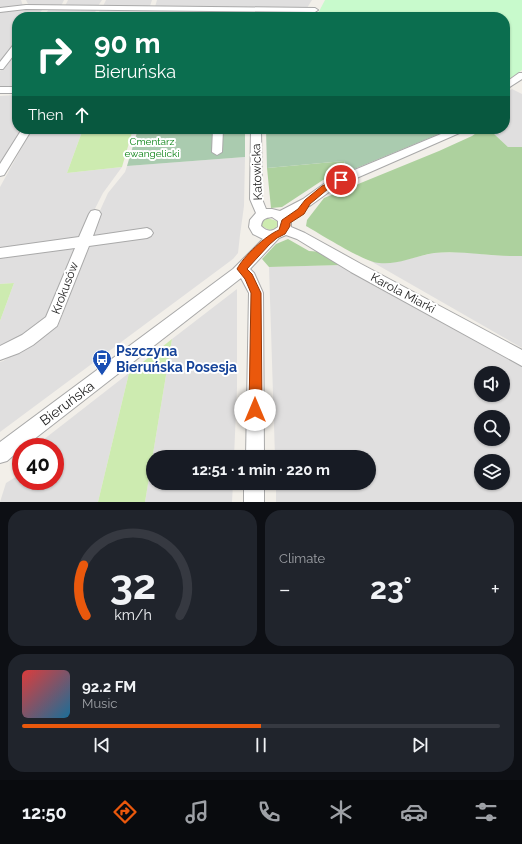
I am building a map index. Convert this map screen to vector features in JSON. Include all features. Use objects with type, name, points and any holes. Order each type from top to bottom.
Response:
[{"type":"street","points":[[24,0],[26,7]]},
{"type":"street","points":[[62,7],[66,0]]},
{"type":"street","points":[[97,12],[104,0]]},
{"type":"street","points":[[153,8],[155,0]]},
{"type":"street","points":[[0,10],[26,7],[45,9],[62,7],[316,7],[313,12]]},
{"type":"street","points":[[0,67],[12,52]]},
{"type":"street","points":[[510,83],[522,75]]},
{"type":"street","points":[[0,90],[12,90]]},
{"type":"street","points":[[0,173],[24,134]]},
{"type":"street","points":[[217,152],[218,134]]},
{"type":"street","name":"Katowicka","points":[[256,134],[256,199],[262,214]]},
{"type":"street","name":"Bieruńska","points":[[0,454],[244,266],[281,226],[301,212],[308,202],[332,184],[449,134]]},
{"type":"street","points":[[255,450],[256,293],[244,266],[255,242],[257,231],[254,224],[256,220],[262,214],[272,213],[281,226],[268,236],[257,231]]},
{"type":"street","name":"Krokusów","points":[[0,353],[14,348],[46,328],[52,321],[95,214]]},
{"type":"street","name":"Karola Miarki","points":[[281,226],[302,236],[356,268],[522,358]]},
{"type":"street","name":"Krokusów","points":[[0,253],[148,233]]},
{"type":"street","points":[[254,490],[254,502]]},
{"type":"shaded area","points":[[0,0],[21,0],[23,6],[0,9]]},
{"type":"shaded area","points":[[26,0],[64,0],[61,6],[29,6]]},
{"type":"shaded area","points":[[68,0],[102,0],[98,6],[65,6]]},
{"type":"shaded area","points":[[106,0],[152,0],[150,6],[103,6]]},
{"type":"shaded area","points":[[157,0],[312,0],[307,8],[155,7]]},
{"type":"shaded area","points":[[43,9],[40,12],[12,12],[12,46],[0,61],[0,11]]},
{"type":"shaded area","points":[[49,9],[97,9],[95,12],[47,12]]},
{"type":"shaded area","points":[[101,9],[235,9],[234,12],[99,12]]},
{"type":"shaded area","points":[[235,9],[253,10],[253,12],[234,12]]},
{"type":"shaded area","points":[[280,10],[309,10],[308,12],[280,12]]},
{"type":"shaded area","points":[[12,56],[12,86],[0,86],[0,71]]},
{"type":"shaded area","points":[[512,89],[522,94],[522,147],[508,147],[494,134],[510,134],[510,90]]},
{"type":"shaded area","points":[[12,95],[12,134],[19,134],[0,165],[0,96]]},
{"type":"shaded area","points":[[29,134],[81,134],[67,173],[122,167],[103,193],[79,240],[0,249],[0,187]]},
{"type":"shaded area","points":[[245,157],[244,206],[238,253],[233,259],[0,432],[0,362],[58,326],[87,249],[94,243],[151,235],[151,230],[87,239],[108,193],[125,172],[127,166]]},
{"type":"shaded area","points":[[70,247],[74,250],[44,324],[0,348],[0,321],[14,283],[0,284],[0,255]]},
{"type":"shaded area","points":[[466,252],[489,255],[522,256],[522,348],[367,259],[379,263],[396,262],[433,253]]},
{"type":"shaded area","points":[[342,265],[522,366],[522,502],[276,502],[276,490],[376,490],[376,450],[275,450],[269,267]]},
{"type":"shaded area","points":[[237,289],[237,388],[234,450],[154,450],[172,339]]},
{"type":"shaded area","points":[[129,373],[98,502],[0,502],[6,483],[12,479],[12,490],[64,490],[64,438],[46,438]]},
{"type":"shaded area","points":[[147,490],[233,490],[232,502],[145,502]]},
{"type":"green space","points":[[325,0],[522,0],[522,70],[510,78],[510,12],[319,12]]},
{"type":"green space","points":[[81,134],[132,134],[122,167],[67,173]]},
{"type":"green space","name":"Cmentarz ewangelicki","points":[[137,134],[245,134],[245,157],[127,166]]},
{"type":"green space","points":[[266,134],[439,134],[347,172],[344,161],[267,168]]},
{"type":"green space","points":[[475,134],[494,134],[508,147],[522,147],[522,256],[445,252],[427,254],[400,262],[379,263],[354,253],[306,226],[307,220],[324,198]]},
{"type":"green space","points":[[344,161],[347,172],[323,180],[282,207],[271,208],[267,168]]},
{"type":"green space","points":[[267,218],[277,221],[278,224],[276,228],[269,230],[262,226],[262,222]]},
{"type":"green space","points":[[288,239],[309,251],[323,252],[342,265],[269,267],[262,259],[276,244]]},
{"type":"green space","points":[[14,283],[0,321],[0,284]]},
{"type":"green space","points":[[172,339],[154,450],[146,450],[147,490],[145,502],[98,502],[129,373]]},
{"type":"place","name":"Pszczyna Bieruńska Posesja","points":[[102,376]]},
{"type":"route","points":[[255,410],[256,293],[254,284],[241,269],[266,242],[282,232],[286,226],[285,222],[301,212],[308,202],[325,188],[341,180]]}]
